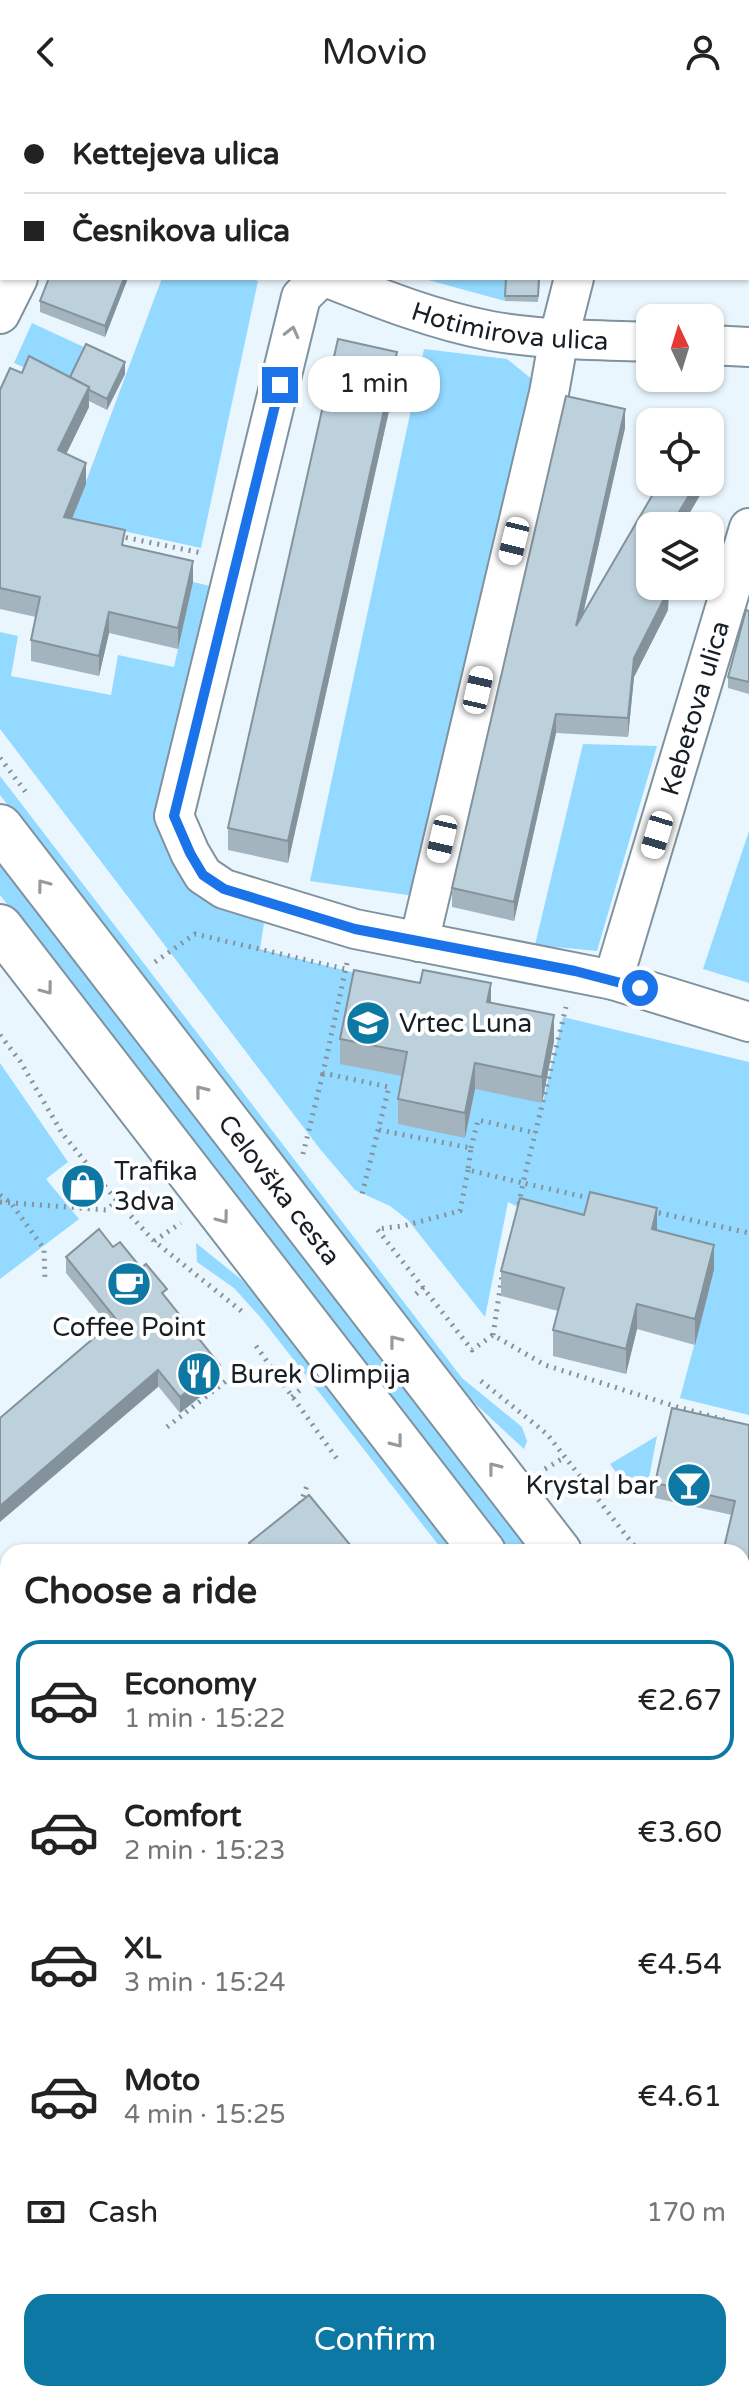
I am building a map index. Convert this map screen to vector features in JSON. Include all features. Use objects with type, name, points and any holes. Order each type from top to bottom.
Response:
[{"type":"main road","name":"Celovška cesta","points":[[0,827],[553,1544]]},
{"type":"main road","points":[[0,927],[477,1544]]},
{"type":"street","points":[[0,314],[17,280]]},
{"type":"street","points":[[318,280],[301,297],[174,816],[190,853],[203,875],[224,889],[355,929],[575,971],[749,1022]]},
{"type":"street","name":"Hotimirova ulica","points":[[333,280],[437,319],[502,333],[636,341]]},
{"type":"street","points":[[419,942],[573,280]]},
{"type":"street","points":[[724,346],[749,347]]},
{"type":"street","name":"Kebetova ulica","points":[[613,980],[749,528]]},
{"type":"path","points":[[103,532],[236,561]]},
{"type":"path","points":[[303,1154],[355,929]]},
{"type":"path","points":[[155,962],[195,934],[346,969]]},
{"type":"path","points":[[518,1206],[575,971]]},
{"type":"path","points":[[0,1035],[20,1061],[62,1133],[117,1201],[154,1241],[237,1309]]},
{"type":"path","points":[[323,1073],[389,1087],[361,1198]]},
{"type":"path","points":[[505,1261],[493,1335],[472,1350],[377,1229],[403,1226],[460,1211],[478,1120],[536,1133]]},
{"type":"path","points":[[379,1130],[471,1148]]},
{"type":"path","points":[[468,1170],[598,1200]]},
{"type":"path","points":[[0,1195],[11,1203],[44,1249],[45,1281]]},
{"type":"path","points":[[0,1202],[106,1210],[117,1201]]},
{"type":"path","points":[[643,1210],[749,1233]]},
{"type":"path","points":[[154,1241],[181,1223]]},
{"type":"path","points":[[416,1294],[424,1287]]},
{"type":"path","points":[[493,1335],[545,1365],[734,1422]]},
{"type":"path","points":[[256,1346],[337,1459]]},
{"type":"path","points":[[167,1427],[230,1378]]},
{"type":"path","points":[[292,1397],[300,1390]]},
{"type":"path","points":[[514,1405],[547,1434],[633,1544]]},
{"type":"path","points":[[541,1472],[565,1457]]},
{"type":"path","points":[[294,1512],[304,1499],[308,1483]]},
{"type":"shaded area","points":[[161,280],[258,281],[201,548],[0,504],[0,494],[75,511]]},
{"type":"shaded area","points":[[428,280],[506,280],[505,301]]},
{"type":"shaded area","points":[[32,323],[86,348],[69,387],[14,363]]},
{"type":"shaded area","points":[[424,349],[507,359],[549,393],[428,898],[310,881]]},
{"type":"shaded area","points":[[193,582],[215,587],[160,821],[202,895],[264,923],[260,949],[359,974],[407,1077],[465,1138],[475,1089],[543,1101],[563,1017],[749,1062],[749,1415],[680,1398],[714,1271],[584,1240],[508,1202],[485,1317],[408,1220],[390,1206],[355,1190],[320,1149],[0,729],[0,632],[18,636],[11,676],[111,695],[118,655],[174,667]]},
{"type":"shaded area","points":[[583,744],[657,746],[597,951],[535,945]]},
{"type":"shaded area","points":[[0,776],[462,1378],[522,1427],[527,1441],[524,1449],[456,1386],[436,1363],[0,795]]},
{"type":"shaded area","points":[[749,831],[749,983],[703,969]]},
{"type":"shaded area","points":[[0,861],[528,1544],[502,1544],[0,895]]},
{"type":"shaded area","points":[[0,1063],[68,1162],[46,1179],[79,1219],[0,1279]]},
{"type":"shaded area","points":[[196,1243],[242,1280],[270,1311],[451,1544],[438,1544],[261,1318],[234,1288],[197,1262]]},
{"type":"shaded area","points":[[657,1436],[649,1478],[635,1476],[624,1483],[610,1464]]},
{"type":"building","points":[[48,280],[123,280],[105,326],[40,301]]},
{"type":"building","points":[[506,280],[539,280],[538,296],[505,296]]},
{"type":"building","points":[[338,339],[397,352],[288,841],[228,828]]},
{"type":"building","points":[[86,344],[125,362],[107,399],[70,377]]},
{"type":"building","points":[[29,356],[89,387],[58,450],[86,463],[64,517],[125,530],[122,545],[193,561],[178,628],[109,612],[99,656],[31,640],[40,597],[0,588],[0,390],[10,368],[22,373]]},
{"type":"building","points":[[566,396],[625,409],[576,626],[636,523],[636,600],[663,600],[634,658],[628,718],[556,714],[514,902],[452,888]]},
{"type":"building","points":[[652,496],[689,496],[679,512],[642,512]]},
{"type":"building","points":[[746,610],[749,611],[749,682],[728,677]]},
{"type":"building","points":[[354,970],[420,983],[423,970],[491,983],[487,1002],[554,1015],[542,1077],[475,1063],[465,1113],[398,1099],[407,1052],[340,1039]]},
{"type":"building","points":[[590,1192],[657,1208],[652,1229],[714,1245],[695,1319],[637,1304],[626,1349],[553,1330],[564,1288],[501,1271],[520,1198],[584,1215]]},
{"type":"building","points":[[99,1229],[113,1247],[120,1242],[141,1268],[146,1264],[167,1289],[162,1293],[220,1365],[180,1397],[158,1370],[0,1506],[0,1418],[116,1319],[66,1257]]},
{"type":"building","points":[[672,1408],[749,1425],[749,1544],[725,1544],[735,1501],[655,1483]]},
{"type":"building","points":[[309,1495],[349,1544],[250,1544]]},
{"type":"place","name":"Vrtec Luna","points":[[368,1023]]},
{"type":"place","name":"Trafika 3dva","points":[[83,1186]]},
{"type":"place","name":"Coffee Point","points":[[129,1284]]},
{"type":"place","name":"Burek Olimpija","points":[[199,1374]]},
{"type":"place","name":"Krystal bar","points":[[689,1485]]},
{"type":"route","points":[[280,385],[174,816],[203,875],[224,889],[355,929],[575,971],[640,988]]}]
